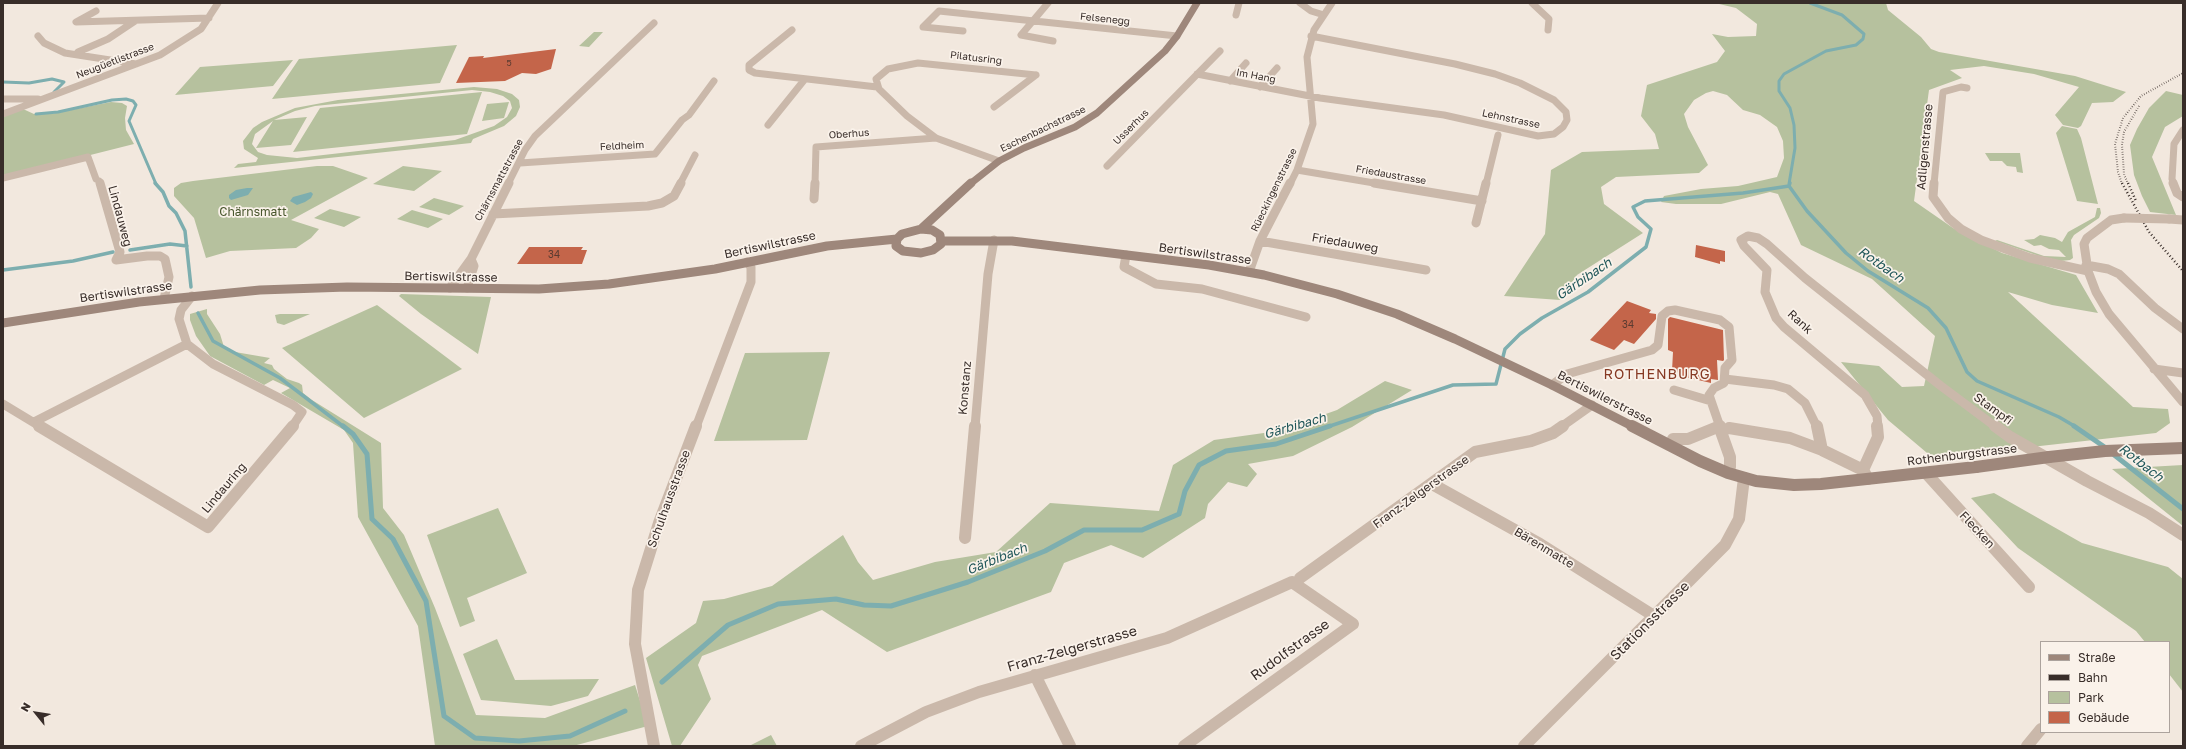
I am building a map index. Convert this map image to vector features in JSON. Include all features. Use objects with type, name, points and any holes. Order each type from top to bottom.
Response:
[{"type":"main road","name":"Eschenbachstrasse","points":[[921,229],[970,184],[999,161],[1024,148],[1087,121],[1165,51],[1177,36],[1197,3]]},
{"type":"main road","name":"Bertiswilstrasse","points":[[3,323],[164,299],[311,288],[539,289],[609,284],[684,274],[839,244],[897,239],[906,232],[921,229]]},
{"type":"main road","points":[[897,239],[896,242],[899,249],[914,253],[933,250],[942,240],[936,232],[921,229]]},
{"type":"main road","name":"Bertiswilstrasse","points":[[942,240],[994,240],[1126,255],[1249,272],[1312,286],[1357,300],[1397,314],[1457,340]]},
{"type":"main road","name":"Bertiswilerstrasse","points":[[1457,340],[1552,385],[1692,457],[1720,470],[1744,478]]},
{"type":"main road","name":"Rothenburgstrasse","points":[[1744,478],[1797,485],[1865,475],[1926,473],[2105,451],[2183,448]]},
{"type":"street","name":"Neugüetlistrasse","points":[[3,114],[138,65],[191,37],[201,29],[218,3]]},
{"type":"street","points":[[1048,3],[1021,36],[1053,40]]},
{"type":"street","points":[[1236,15],[1239,3]]},
{"type":"street","points":[[1300,3],[1311,12],[1324,15]]},
{"type":"street","name":"Rüeckingenstrasse","points":[[1249,272],[1260,241],[1297,170],[1313,124],[1312,96],[1307,57],[1311,36],[1332,3]]},
{"type":"street","points":[[1532,3],[1549,19],[1548,30]]},
{"type":"street","points":[[96,11],[76,22],[208,18]]},
{"type":"street","name":"Felsenegg","points":[[963,31],[923,27],[939,11],[1031,22],[1177,36]]},
{"type":"street","points":[[78,52],[108,39],[135,21]]},
{"type":"street","name":"Chärnsmattstrasse","points":[[450,288],[471,259],[520,163],[525,150],[541,129],[654,23]]},
{"type":"street","points":[[792,30],[749,65],[749,70],[755,73],[877,88],[907,116],[936,138],[999,161]]},
{"type":"street","points":[[38,36],[44,43],[65,53],[138,65]]},
{"type":"street","name":"Lehnstrasse","points":[[1311,36],[1455,64],[1495,74],[1520,83],[1554,100],[1566,112],[1567,120],[1563,127],[1554,134],[1538,136],[1444,115],[1312,96]]},
{"type":"street","points":[[1197,74],[1220,51]]},
{"type":"street","name":"Pilatusring","points":[[877,88],[876,79],[888,69],[918,63],[1036,75],[994,107]]},
{"type":"street","points":[[1230,80],[1246,63]]},
{"type":"street","points":[[1260,87],[1277,68]]},
{"type":"street","name":"Im Hang","points":[[1197,74],[1312,96]]},
{"type":"street","name":"Usserhus","points":[[1107,166],[1197,74]]},
{"type":"street","points":[[768,125],[805,79]]},
{"type":"street","name":"Feldheim","points":[[520,163],[647,156],[655,154],[682,120],[689,115],[714,81]]},
{"type":"street","name":"Adligenstrasse","points":[[1967,88],[1943,92],[1933,197],[1939,207],[1948,218],[1961,229],[1981,240],[2030,258],[2087,268]]},
{"type":"street","points":[[3,99],[42,100]]},
{"type":"street","points":[[2183,130],[2174,144],[2172,179],[2177,193],[2183,197]]},
{"type":"street","points":[[1476,223],[1498,135]]},
{"type":"street","name":"Oberhus","points":[[814,199],[816,147],[936,138]]},
{"type":"street","points":[[493,214],[648,206],[662,203],[674,196],[695,155]]},
{"type":"street","name":"Lindauweg","points":[[3,178],[88,157],[120,252],[116,260],[147,256],[160,256],[165,259],[167,261],[169,277],[164,299]]},
{"type":"street","name":"Friedaustrasse","points":[[1297,170],[1482,201]]},
{"type":"street","points":[[2183,220],[2124,218],[2111,220],[2104,227],[2087,238],[2084,244],[2087,268],[2096,292],[2109,314],[2183,402]]},
{"type":"street","name":"Rank","points":[[1805,278],[1762,241],[1748,236],[1741,240],[1744,246],[1767,270],[1765,292],[1768,304],[1776,318],[1784,327],[1865,395],[1877,416],[1878,437],[1865,475]]},
{"type":"street","name":"Konstanz","points":[[965,538],[988,274],[994,240]]},
{"type":"street","name":"Friedauweg","points":[[1260,241],[1426,270]]},
{"type":"street","points":[[1126,255],[1124,267],[1156,284],[1202,289],[1306,317]]},
{"type":"street","name":"Chärnsmattstrasse","points":[[467,288],[474,266],[471,259]]},
{"type":"street","name":"Schulhausstrasse","points":[[654,746],[644,700],[635,644],[638,590],[659,523],[751,282],[751,267],[747,262]]},
{"type":"street","points":[[2087,268],[2108,269],[2119,274],[2155,308],[2183,329]]},
{"type":"street","name":"Stampfi","points":[[1805,278],[1941,386],[2010,437],[2087,481],[2149,513],[2183,535]]},
{"type":"street","points":[[34,422],[187,344],[180,315],[181,310],[192,296]]},
{"type":"street","points":[[1552,385],[1567,374],[1652,350],[1658,345],[1662,316],[1668,311],[1675,310],[1720,320],[1729,327],[1732,360],[1725,368],[1725,381]]},
{"type":"street","name":"Lindauring","points":[[3,404],[114,472],[208,526],[295,423],[302,412],[293,405],[213,364],[197,354],[187,344]]},
{"type":"street","points":[[2154,369],[2183,374]]},
{"type":"street","points":[[1729,463],[1724,427],[1709,394],[1714,388],[1725,381],[1761,382],[1788,389],[1797,395],[1805,403],[1816,422],[1822,450]]},
{"type":"street","points":[[1674,390],[1711,401]]},
{"type":"street","name":"Franz-Zelgerstrasse","points":[[861,746],[926,712],[979,692],[1167,638],[1296,580],[1475,452],[1530,441],[1553,433],[1592,405]]},
{"type":"street","points":[[1679,441],[1724,427],[1755,431],[1790,438],[1822,450],[1865,475]]},
{"type":"street","name":"Flecken","points":[[1926,473],[2029,587]]},
{"type":"street","name":"Stationsstrasse","points":[[1524,746],[1713,559],[1730,537],[1739,519],[1744,478]]},
{"type":"street","name":"Bärenmatte","points":[[1432,484],[1540,544],[1654,616]]},
{"type":"street","name":"Rudolfstrasse","points":[[1184,746],[1353,624],[1296,580]]},
{"type":"street","points":[[1035,676],[1070,746]]},
{"type":"street","points":[[2027,746],[2040,730]]},
{"type":"green space","points":[[1715,3],[1886,3],[1888,10],[1921,37],[1931,49],[1939,52],[2075,76],[2126,92],[2113,102],[2092,103],[2081,126],[2078,128],[2063,125],[2055,115],[2079,87],[2034,74],[1984,66],[1950,70],[1962,78],[1929,90],[1914,201],[1953,228],[2002,253],[2076,275],[2098,313],[2052,305],[2008,292],[2133,407],[2168,409],[2170,423],[2156,433],[1933,458],[1888,420],[1841,362],[1879,366],[1902,387],[1924,386],[1935,336],[1872,279],[1801,245],[1778,194],[1770,192],[1721,204],[1676,204],[1661,202],[1664,196],[1701,189],[1738,186],[1777,177],[1784,158],[1783,141],[1777,127],[1760,115],[1743,110],[1727,95],[1713,91],[1694,100],[1684,114],[1688,127],[1708,165],[1699,173],[1616,177],[1601,187],[1604,204],[1643,233],[1577,275],[1560,300],[1504,296],[1545,234],[1551,170],[1582,152],[1659,149],[1655,134],[1641,116],[1647,85],[1717,62],[1725,51],[1712,34],[1728,37],[1756,36],[1757,24],[1736,8]]},
{"type":"green space","points":[[594,32],[603,32],[589,47],[579,46]]},
{"type":"green space","points":[[457,45],[440,83],[272,99],[299,59]]},
{"type":"green space","points":[[293,60],[273,86],[175,95],[200,67]]},
{"type":"green space","points":[[474,87],[497,89],[512,94],[519,100],[520,107],[516,116],[504,126],[473,139],[471,143],[234,168],[238,164],[256,162],[258,158],[244,149],[243,141],[253,128],[262,122],[295,108],[338,100]],"holes":[[[472,90],[490,92],[503,96],[510,101],[512,108],[507,117],[494,126],[455,140],[297,158],[267,155],[258,152],[252,144],[255,134],[273,121],[256,148],[291,145],[307,117],[274,120],[295,111],[315,106]]]},
{"type":"green space","points":[[2166,91],[2183,95],[2183,116],[2165,127],[2152,157],[2176,215],[2150,212],[2134,175],[2130,145],[2149,108]]},
{"type":"green space","points":[[482,92],[467,134],[293,152],[320,108]]},
{"type":"green space","points":[[111,102],[122,103],[127,106],[125,118],[126,130],[134,144],[3,177],[3,116],[23,109],[34,114],[51,114]]},
{"type":"green space","points":[[509,102],[504,118],[482,121],[487,104]]},
{"type":"green space","points":[[2062,126],[2077,129],[2081,138],[2098,204],[2077,201],[2056,133]]},
{"type":"green space","points":[[1985,153],[2020,153],[2023,173],[2017,172],[2016,167],[2007,166],[2002,161],[1990,161]]},
{"type":"green space","name":"Chärnsmatt","points":[[317,166],[333,166],[368,178],[291,220],[319,229],[311,238],[296,248],[230,251],[206,258],[194,218],[174,196],[174,188],[181,183]]},
{"type":"green space","points":[[403,166],[442,171],[414,191],[373,184]]},
{"type":"green space","points":[[434,198],[464,206],[449,215],[419,207]]},
{"type":"green space","points":[[2097,208],[2100,208],[2101,213],[2099,218],[2074,235],[2071,240],[2073,258],[2070,260],[2061,261],[2039,256],[1995,241],[1997,240],[2044,256],[2066,257],[2059,250],[2049,249],[2041,245],[2034,246],[2024,240],[2034,239],[2040,235],[2055,238],[2062,242],[2068,232],[2095,217]]},
{"type":"green space","points":[[330,209],[361,217],[344,227],[314,218]]},
{"type":"green space","points":[[412,210],[443,219],[428,228],[397,219]]},
{"type":"green space","points":[[401,294],[491,297],[478,354],[421,314],[399,296]]},
{"type":"green space","points":[[377,305],[462,369],[364,418],[282,348]]},
{"type":"green space","points":[[207,309],[207,314],[220,334],[224,347],[235,352],[270,358],[264,363],[272,365],[274,369],[287,379],[302,385],[303,393],[312,400],[381,443],[383,508],[404,535],[435,608],[476,715],[545,718],[635,685],[648,726],[573,746],[435,746],[418,626],[358,517],[353,443],[344,430],[281,393],[290,388],[273,380],[264,385],[210,356],[196,336],[190,320],[190,314]]},
{"type":"green space","points":[[310,314],[284,325],[277,323],[275,315]]},
{"type":"green space","points":[[830,352],[807,440],[714,441],[745,353]]},
{"type":"green space","points":[[1385,381],[1412,390],[1352,427],[1293,456],[1248,464],[1257,474],[1247,487],[1228,482],[1208,504],[1205,518],[1143,558],[1111,545],[1064,563],[1051,592],[887,652],[822,610],[702,656],[698,665],[711,699],[680,746],[672,746],[646,658],[696,623],[703,601],[724,599],[772,586],[843,535],[858,562],[873,580],[935,562],[996,552],[1050,503],[1159,511],[1173,465],[1214,440],[1278,431],[1337,410]]},
{"type":"green space","points":[[2183,465],[2183,526],[2112,469]]},
{"type":"green space","points":[[1994,493],[2082,543],[2168,567],[2183,579],[2183,692],[2170,675],[2170,641],[2144,641],[2136,631],[2018,548],[1971,498]]},
{"type":"green space","points":[[498,508],[527,573],[467,598],[475,621],[460,627],[427,535]]},
{"type":"green space","points":[[497,639],[515,680],[599,679],[588,696],[551,706],[481,700],[463,654]]},
{"type":"green space","points":[[771,735],[777,746],[749,746]]},
{"type":"water","points":[[253,188],[248,195],[231,200],[229,198],[229,195],[236,190]]},
{"type":"water","points":[[311,192],[313,194],[311,198],[305,202],[297,205],[290,201],[293,197]]},
{"type":"building","points":[[556,49],[551,69],[536,74],[522,73],[505,81],[456,83],[469,57],[484,56],[483,58]]},
{"type":"building","points":[[1696,245],[1725,251],[1725,262],[1720,261],[1720,264],[1695,257]]},
{"type":"building","points":[[529,247],[583,247],[581,250],[587,250],[582,264],[517,264]]},
{"type":"building","points":[[1627,301],[1651,310],[1649,313],[1656,314],[1656,319],[1634,344],[1624,340],[1614,350],[1590,340]]},
{"type":"building","points":[[1670,317],[1723,330],[1724,360],[1717,360],[1718,380],[1711,379],[1711,383],[1681,376],[1681,373],[1672,371],[1673,352],[1668,350],[1668,319]]},
{"type":"waterway","name":"Rotbach","points":[[1789,184],[1795,148],[1794,125],[1790,108],[1779,91],[1779,81],[1784,74],[1826,51],[1856,45],[1863,39],[1864,34],[1842,15],[1810,3]]},
{"type":"waterway","points":[[3,82],[29,83],[52,79],[64,82],[54,92]]},
{"type":"waterway","points":[[36,114],[58,112],[112,100],[126,99],[133,101],[136,105],[129,121],[156,184]]},
{"type":"waterway","points":[[155,183],[163,192],[169,206],[176,213],[185,231],[187,246]]},
{"type":"waterway","name":"Gärbibach","points":[[662,682],[728,625],[778,604],[836,599],[864,605],[891,606],[968,582],[1045,551],[1084,530],[1142,530],[1179,514],[1185,491],[1199,465],[1226,451],[1276,444],[1453,385],[1496,384],[1505,349],[1520,334],[1542,318],[1588,292],[1646,247],[1651,229],[1638,217],[1633,207],[1645,201],[1743,193],[1789,186]]},
{"type":"waterway","name":"Rotbach","points":[[1789,186],[1807,211],[1846,253],[1868,271],[1928,308],[1946,328],[1967,372],[1977,381],[2059,417],[2076,427]]},
{"type":"waterway","points":[[130,250],[170,244],[187,246]]},
{"type":"waterway","points":[[187,246],[191,287]]},
{"type":"waterway","points":[[3,270],[73,261],[113,252]]},
{"type":"waterway","points":[[198,313],[213,341],[280,378],[344,427]]},
{"type":"waterway","points":[[343,426],[353,434],[367,454],[372,519],[393,539],[426,601],[444,716],[475,738],[519,741],[570,736],[625,711]]},
{"type":"waterway","name":"Rotbach","points":[[2074,426],[2106,448]]},
{"type":"waterway","name":"Rotbach","points":[[2113,454],[2183,509]]},
{"type":"railway","points":[[2122,184],[2118,172],[2115,144],[2123,118],[2141,96],[2183,73]]},
{"type":"railway","points":[[2128,184],[2124,174],[2122,145],[2124,132],[2139,106]]},
{"type":"railway","points":[[2122,183],[2149,232],[2183,271]]},
{"type":"railway","points":[[2128,183],[2136,201]]},
{"type":"district","name":"ROTHENBURG","points":[[1657,375]]}]
